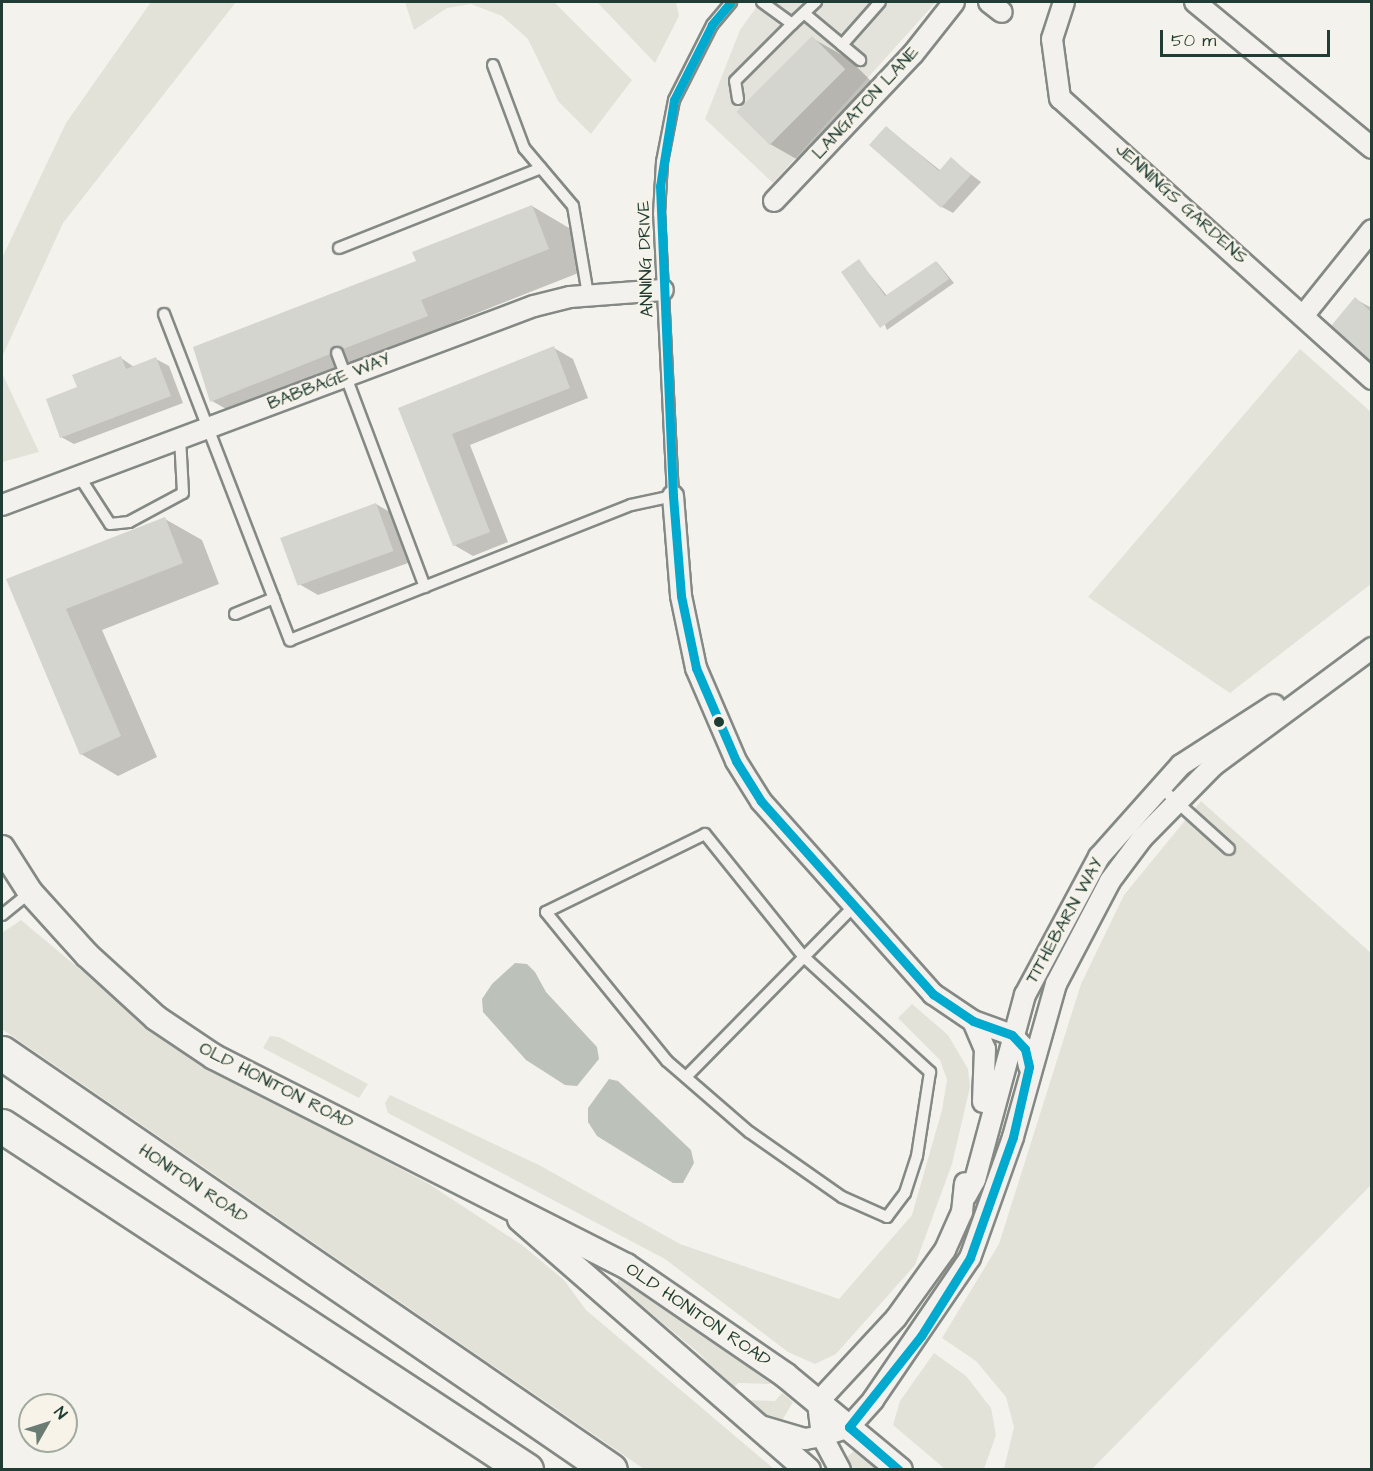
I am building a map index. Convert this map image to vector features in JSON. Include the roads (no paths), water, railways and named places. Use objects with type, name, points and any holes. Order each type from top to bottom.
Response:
[{"type":"highway","name":"HONITON ROAD","points":[[2,1053],[610,1470]]},
{"type":"highway","points":[[2,1126],[526,1470]]},
{"type":"street","name":"LANGATON LANE","points":[[774,201],[913,54],[954,2]]},
{"type":"street","name":"JENNINGS GARDENS","points":[[1064,2],[1052,39],[1060,98],[1371,379]]},
{"type":"street","points":[[1195,2],[1371,148]]},
{"type":"street","points":[[1303,316],[1371,230]]},
{"type":"street","name":"BABBAGE WAY","points":[[2,505],[534,306],[588,295],[663,290]]},
{"type":"street","points":[[673,496],[681,596],[696,668],[719,726],[761,801],[852,908],[933,994],[973,1021],[1012,1035],[1025,1049],[1029,1066]]},
{"type":"street","name":"TITHEBARN WAY","points":[[1012,1035],[1028,1027],[1056,984],[1110,881],[1177,801],[1307,692],[1371,648]]},
{"type":"street","name":"TITHEBARN WAY","points":[[818,1402],[921,1285],[945,1250],[966,1196],[975,1180],[1012,1035],[1025,995],[1074,898],[1099,857],[1159,786],[1201,750],[1274,705],[1307,692]]},
{"type":"street","name":"OLD HONITON ROAD","points":[[2,848],[30,892],[87,955],[156,1018],[214,1057],[507,1208],[574,1236],[626,1266],[818,1402],[900,1470]]},
{"type":"street","name":"TITHEBARN WAY","points":[[849,1427],[921,1336],[970,1258],[1013,1137],[1029,1066],[1056,984]]},
{"type":"street","name":"TITHEBARN WAY","points":[[966,1196],[965,1176],[987,1086],[985,1049],[973,1021]]},
{"type":"street","name":"OLD HONITON ROAD","points":[[507,1208],[745,1420],[808,1470]]},
{"type":"street","points":[[818,1402],[822,1436],[840,1470]]},
{"type":"street","name":"OLD HONITON ROAD","points":[[745,1420],[805,1439],[849,1427]]},
{"type":"lane","name":"ANNING DRIVE","points":[[673,496],[663,290],[661,178],[674,100],[712,26],[731,2]]},
{"type":"lane","points":[[762,2],[778,16],[792,24]]},
{"type":"lane","points":[[738,99],[735,81],[816,2]]},
{"type":"lane","points":[[842,45],[880,2]]},
{"type":"lane","points":[[805,14],[860,60]]},
{"type":"lane","points":[[493,65],[524,148],[573,206],[588,295]]},
{"type":"lane","points":[[339,248],[541,168]]},
{"type":"lane","points":[[164,315],[290,640],[631,505],[673,496]]},
{"type":"lane","points":[[337,353],[425,588]]},
{"type":"lane","points":[[79,476],[110,524],[129,522],[183,493],[180,438]]},
{"type":"lane","points":[[234,614],[274,598]]},
{"type":"lane","points":[[1159,786],[1228,849]]},
{"type":"lane","points":[[705,834],[804,957],[930,1072],[917,1156],[894,1213],[881,1217],[842,1197],[749,1132],[686,1077],[613,998],[546,912],[705,834]]},
{"type":"lane","points":[[2,915],[30,892]]},
{"type":"lane","points":[[686,1077],[852,908]]}]
